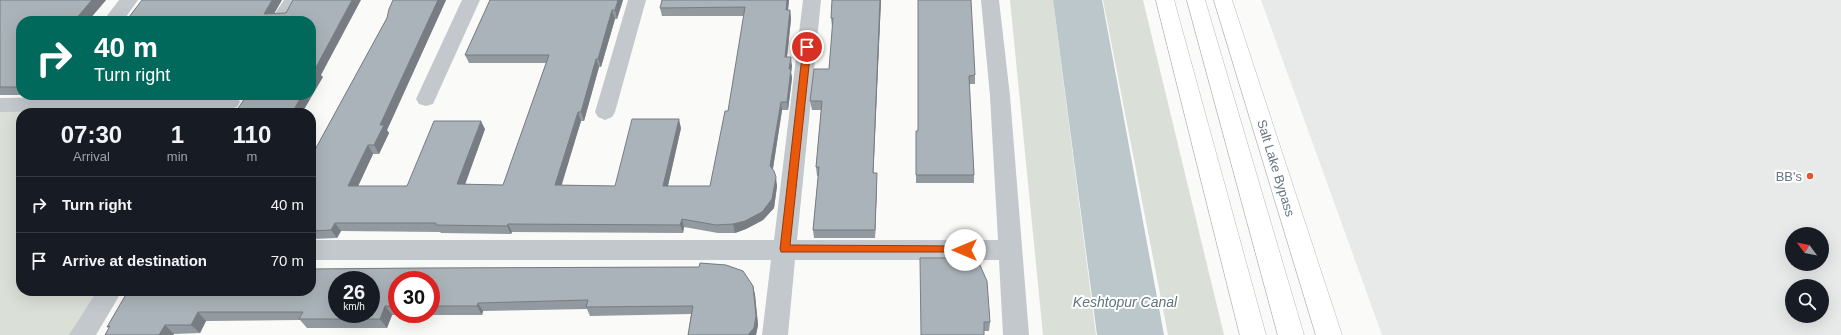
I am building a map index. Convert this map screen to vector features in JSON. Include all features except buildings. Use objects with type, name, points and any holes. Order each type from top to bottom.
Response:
[{"type":"main road","points":[[1164,0],[1253,335]]},
{"type":"main road","points":[[1196,0],[1291,335]]},
{"type":"main road","name":"Salt Lake Bypass","points":[[1223,0],[1328,335]]},
{"type":"street","points":[[117,16],[130,0]]},
{"type":"street","points":[[283,16],[293,0]]},
{"type":"street","points":[[426,99],[472,0]]},
{"type":"street","points":[[605,112],[637,0]]},
{"type":"street","points":[[775,335],[812,0]]},
{"type":"street","points":[[990,0],[1000,96],[1016,335]]},
{"type":"street","points":[[0,106],[229,103]]},
{"type":"street","points":[[316,250],[1010,250]]},
{"type":"street","points":[[82,335],[107,296]]},
{"type":"shaded area","points":[[1010,0],[1053,0],[1096,335],[1043,335]]},
{"type":"shaded area","points":[[1103,0],[1143,0],[1224,335],[1168,335]]},
{"type":"shaded area","points":[[1261,0],[1841,0],[1841,335],[1382,335]]},
{"type":"shaded area","points":[[217,107],[216,108],[163,108]]},
{"type":"shaded area","points":[[0,111],[16,111],[16,296],[95,296],[70,335],[0,335]]},
{"type":"water","name":"Keshtopur Canal","points":[[1053,0],[1102,0],[1164,335],[1097,335]]},
{"type":"place","name":"BB's","points":[[1810,176]]},
{"type":"route","points":[[807,47],[785,249],[965,250]]}]
